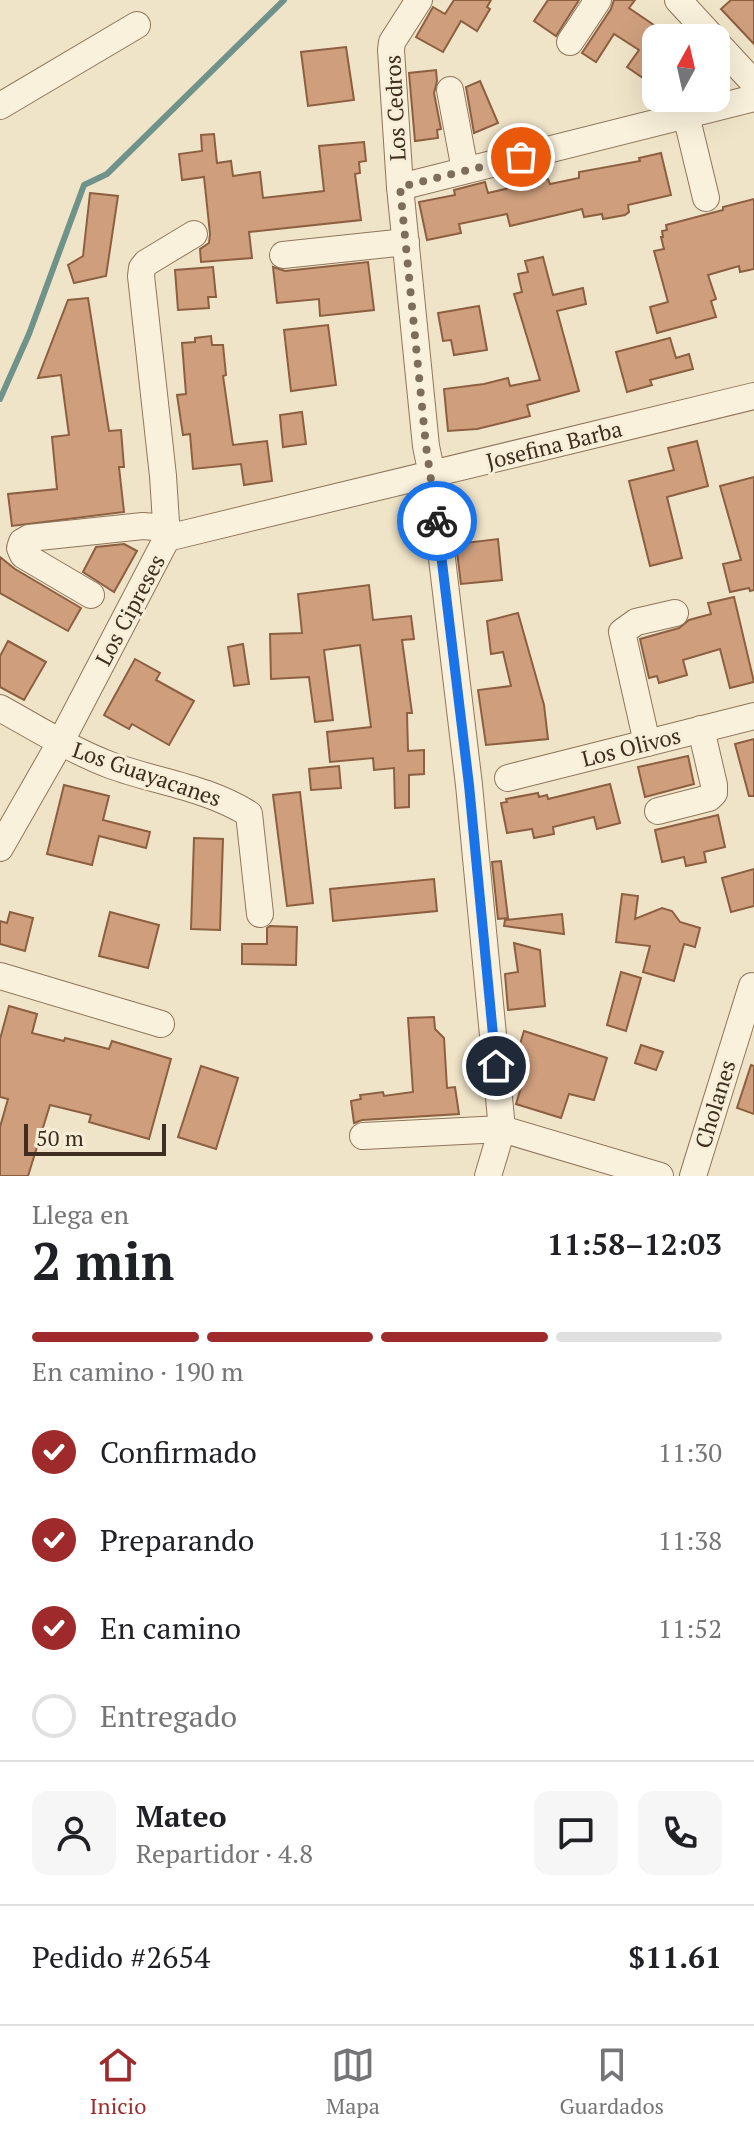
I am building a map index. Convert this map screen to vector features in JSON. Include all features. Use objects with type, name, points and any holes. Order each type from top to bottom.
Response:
[{"type":"street","name":"Los Cedros","points":[[419,0],[391,47],[400,187],[426,446],[469,785],[502,1129],[488,1176]]},
{"type":"street","points":[[570,42],[598,0]]},
{"type":"street","points":[[678,0],[700,24]]},
{"type":"street","points":[[0,106],[137,25]]},
{"type":"street","points":[[730,57],[754,83]]},
{"type":"street","points":[[450,90],[465,170]]},
{"type":"street","points":[[400,187],[754,98]]},
{"type":"street","points":[[686,115],[706,198]]},
{"type":"street","name":"Los Cipreses","points":[[0,848],[60,743],[167,533],[141,276],[146,263],[194,234]]},
{"type":"street","points":[[283,255],[406,242]]},
{"type":"street","name":"Josefina Barba","points":[[91,595],[23,555],[20,548],[22,542],[29,538],[143,526],[167,533],[432,475],[754,396]]},
{"type":"street","points":[[647,743],[622,632],[636,622],[675,613]]},
{"type":"street","name":"Los Guayacanes","points":[[0,708],[60,743],[111,765],[224,799],[249,814],[260,914]]},
{"type":"street","name":"Los Olivos","points":[[508,778],[754,716]]},
{"type":"street","points":[[658,811],[709,798],[714,793],[701,729]]},
{"type":"street","points":[[0,976],[161,1024]]},
{"type":"street","name":"Cholanes","points":[[693,1176],[752,986]]},
{"type":"street","points":[[363,1136],[502,1129],[660,1176]]},
{"type":"building","points":[[454,0],[491,0],[487,7],[490,9],[477,31],[461,21],[443,52],[416,37],[433,7],[445,14]]},
{"type":"building","points":[[548,0],[579,0],[556,36],[534,21]]},
{"type":"building","points":[[614,0],[635,0],[629,8],[652,24],[642,24],[642,77],[627,67],[639,50],[614,34],[596,62],[582,53]]},
{"type":"building","points":[[731,0],[754,0],[754,44],[721,9]]},
{"type":"building","points":[[346,47],[354,100],[308,106],[301,52]]},
{"type":"building","points":[[436,70],[434,93],[441,129],[437,130],[438,138],[415,141],[409,73]]},
{"type":"building","points":[[480,81],[498,123],[474,133],[466,87]]},
{"type":"building","points":[[214,134],[217,163],[231,161],[233,176],[260,172],[263,198],[324,191],[319,146],[364,142],[366,161],[359,162],[360,173],[355,174],[361,220],[249,232],[252,258],[201,262],[200,249],[209,243],[210,234],[204,177],[182,180],[179,154],[202,151],[201,135]]},
{"type":"building","points":[[661,153],[671,195],[628,205],[629,212],[625,215],[603,219],[602,214],[584,217],[582,209],[510,226],[507,214],[459,224],[461,233],[427,240],[419,202],[455,195],[454,190],[485,182],[488,193],[548,179],[550,184],[579,178],[579,172],[640,161],[639,158]]},
{"type":"building","points":[[90,193],[118,196],[106,276],[74,283],[68,265],[83,256]]},
{"type":"building","points":[[754,199],[754,269],[740,272],[739,266],[708,275],[716,299],[711,301],[716,317],[657,333],[650,307],[668,302],[654,251],[664,249],[661,237],[662,231],[667,230],[666,225]]},
{"type":"building","points":[[543,257],[553,295],[583,288],[586,304],[557,311],[579,391],[527,405],[530,416],[477,429],[448,431],[444,389],[508,378],[510,386],[540,380],[514,294],[522,292],[518,274],[528,272],[525,261]]},
{"type":"building","points":[[368,262],[374,310],[320,316],[319,299],[277,303],[273,267],[285,271]]},
{"type":"building","points":[[213,267],[216,297],[208,297],[209,308],[178,310],[175,270]]},
{"type":"building","points":[[88,298],[109,431],[121,430],[124,467],[119,467],[124,512],[12,526],[8,494],[57,489],[52,437],[69,435],[61,375],[38,378],[68,300]]},
{"type":"building","points":[[479,306],[487,350],[454,355],[451,340],[443,341],[438,313]]},
{"type":"building","points":[[328,325],[336,385],[291,391],[284,330]]},
{"type":"building","points":[[211,336],[212,345],[223,345],[226,375],[223,376],[233,445],[267,441],[272,481],[244,485],[241,464],[193,469],[190,434],[183,435],[177,395],[186,394],[182,343]]},
{"type":"building","points":[[670,338],[676,358],[689,354],[693,369],[650,380],[652,385],[627,392],[616,352]]},
{"type":"building","points":[[302,412],[306,444],[283,447],[280,415]]},
{"type":"building","points":[[697,441],[708,486],[667,497],[682,558],[650,566],[629,481],[674,470],[668,448]]},
{"type":"building","points":[[754,477],[754,590],[750,591],[749,588],[730,592],[723,564],[741,560],[720,486]]},
{"type":"building","points":[[498,539],[502,580],[461,584],[456,544]]},
{"type":"building","points":[[124,544],[137,551],[114,592],[83,572],[96,547]]},
{"type":"building","points":[[0,557],[81,608],[68,631],[0,593]]},
{"type":"building","points":[[369,585],[373,620],[411,616],[414,639],[402,640],[412,713],[407,713],[408,751],[424,750],[424,774],[409,775],[409,807],[395,808],[394,768],[374,770],[373,758],[330,762],[327,732],[371,727],[360,645],[324,650],[333,720],[315,722],[309,677],[271,679],[270,634],[302,633],[298,594]]},
{"type":"building","points":[[734,597],[754,682],[730,688],[720,649],[683,660],[687,675],[659,683],[657,676],[649,678],[640,639],[679,628],[689,620],[711,614],[708,603]]},
{"type":"building","points":[[518,613],[544,705],[548,739],[486,745],[478,690],[511,686],[503,652],[491,654],[487,621]]},
{"type":"building","points":[[8,641],[46,662],[24,700],[0,687],[0,656]]},
{"type":"building","points":[[243,644],[249,684],[234,686],[228,647]]},
{"type":"building","points":[[135,659],[160,673],[156,680],[194,701],[169,745],[132,724],[129,729],[104,715]]},
{"type":"building","points":[[754,739],[754,796],[749,796],[735,744]]},
{"type":"building","points":[[688,756],[694,784],[645,797],[638,767]]},
{"type":"building","points":[[339,766],[341,788],[311,790],[309,769]]},
{"type":"building","points":[[610,784],[620,823],[597,829],[594,817],[553,827],[554,834],[534,838],[532,829],[507,833],[501,803],[507,802],[506,799],[538,793],[539,797],[547,795],[548,799]]},
{"type":"building","points":[[64,785],[109,796],[103,820],[150,832],[146,848],[99,836],[92,865],[47,854]]},
{"type":"building","points":[[300,792],[313,903],[287,906],[273,795]]},
{"type":"building","points":[[718,815],[725,847],[704,852],[706,862],[686,866],[684,857],[662,862],[655,830]]},
{"type":"building","points":[[194,838],[223,839],[220,930],[191,929]]},
{"type":"building","points":[[501,861],[508,918],[498,919],[492,862]]},
{"type":"building","points":[[754,869],[754,906],[731,912],[722,878]]},
{"type":"building","points":[[434,879],[437,911],[333,921],[330,889]]},
{"type":"building","points":[[622,894],[638,896],[635,919],[662,908],[672,911],[680,922],[700,928],[695,947],[684,944],[674,981],[643,972],[650,946],[616,942]]},
{"type":"building","points":[[10,912],[33,918],[25,951],[0,944],[0,921],[7,923]]},
{"type":"building","points":[[110,912],[159,925],[148,968],[99,956]]},
{"type":"building","points":[[562,914],[564,934],[504,926],[505,920]]},
{"type":"building","points":[[297,927],[296,965],[242,964],[242,944],[267,944],[267,928]]},
{"type":"building","points":[[514,943],[540,950],[545,1006],[508,1010],[505,974],[518,972]]},
{"type":"building","points":[[621,972],[641,978],[626,1031],[607,1025]]},
{"type":"building","points":[[9,1006],[37,1014],[32,1033],[109,1049],[112,1041],[171,1059],[149,1139],[89,1122],[91,1115],[50,1105],[28,1176],[0,1176],[0,1127],[8,1099],[0,1097],[0,1039]]},
{"type":"building","points":[[434,1017],[435,1029],[444,1038],[447,1088],[455,1087],[459,1114],[354,1123],[351,1101],[361,1099],[360,1095],[413,1092],[408,1018]]},
{"type":"building","points":[[524,1031],[607,1058],[594,1100],[569,1094],[561,1118],[516,1104],[529,1061],[516,1057]]},
{"type":"building","points":[[641,1045],[663,1052],[656,1070],[635,1063]]},
{"type":"building","points":[[751,1065],[754,1066],[754,1114],[737,1108]]},
{"type":"building","points":[[201,1066],[238,1078],[216,1149],[178,1137]]},
{"type":"waterway","points":[[0,399],[29,334],[84,185],[107,174],[284,0]]},
{"type":"way so far","points":[[437,521],[426,446],[400,187],[521,157]]},
{"type":"route","points":[[437,521],[469,785],[496,1066]]}]
